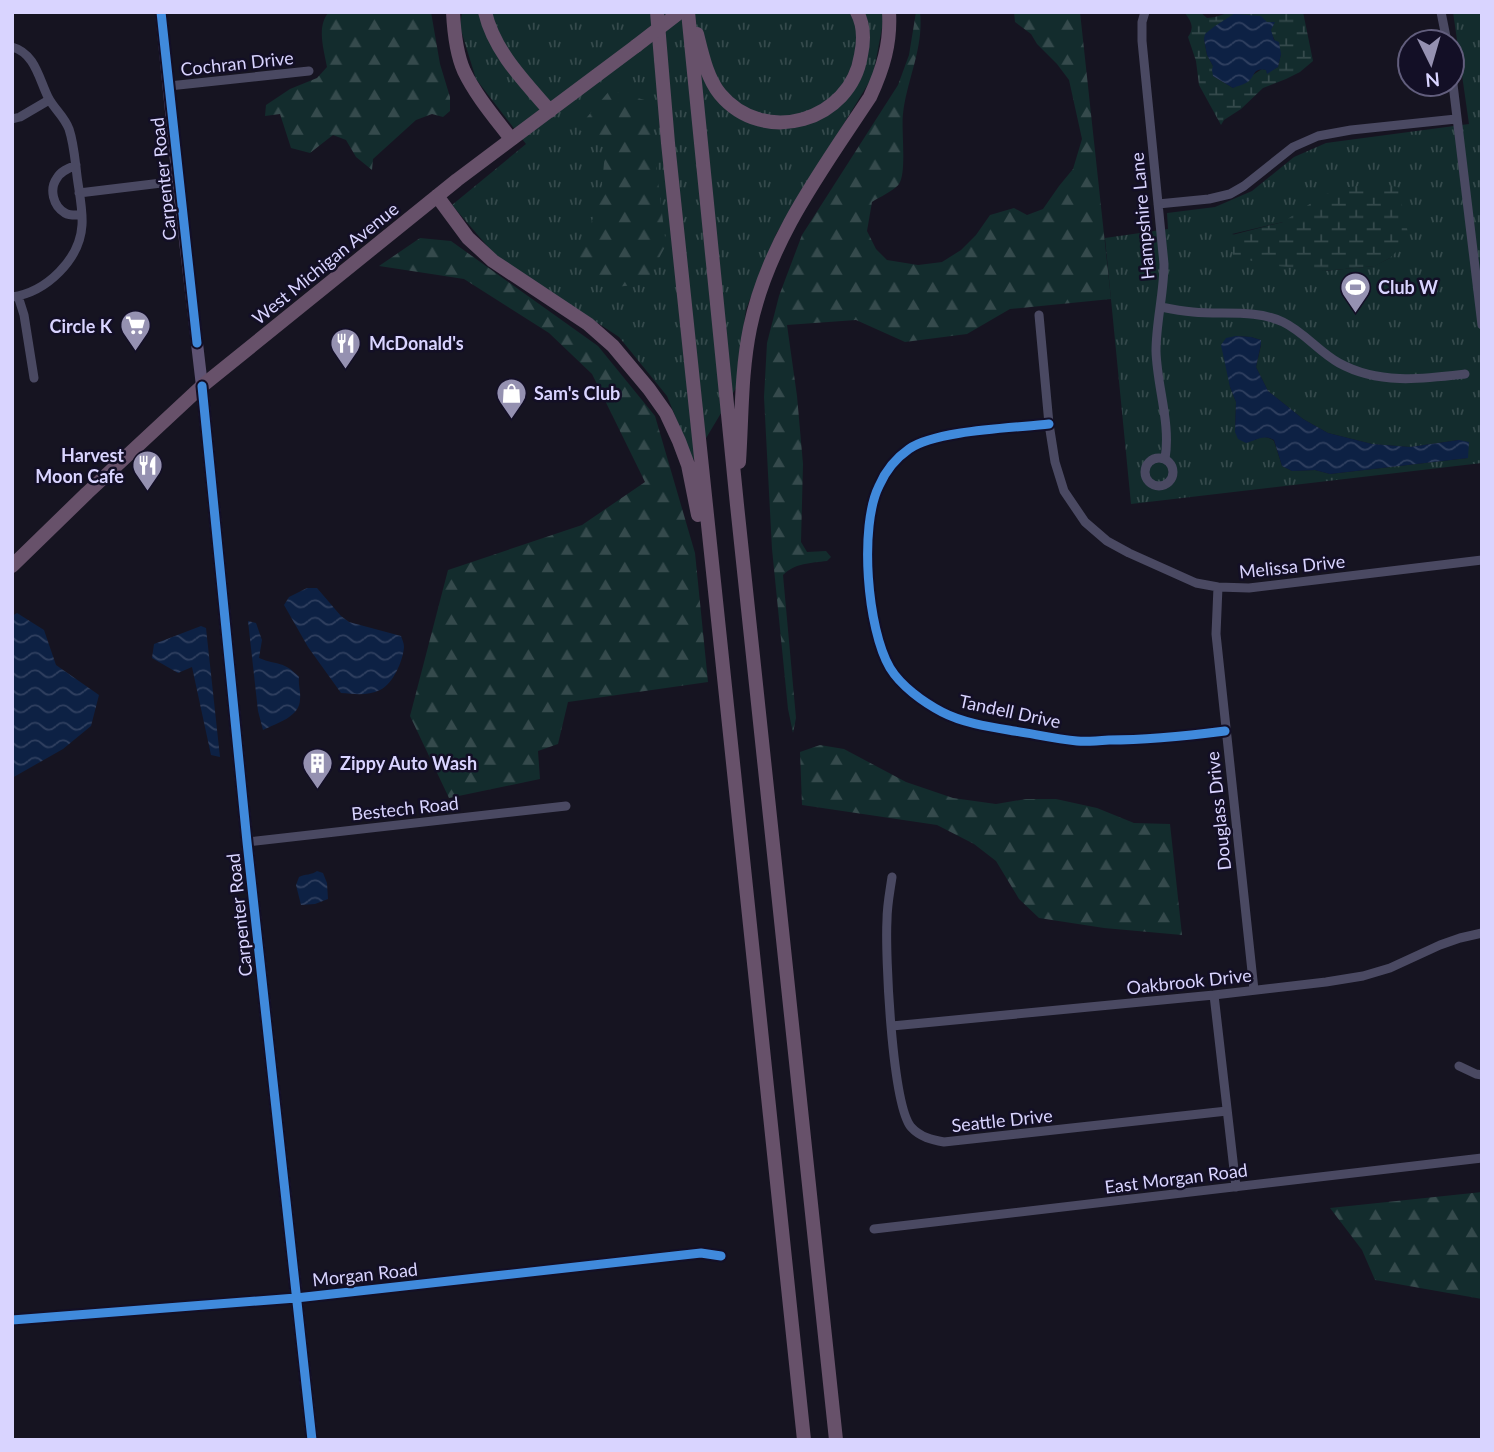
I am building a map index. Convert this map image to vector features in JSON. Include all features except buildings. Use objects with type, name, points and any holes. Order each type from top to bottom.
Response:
[{"type":"highway","points":[[453,12],[457,47],[464,70],[477,94],[512,139]]},
{"type":"highway","points":[[485,12],[495,41],[519,75],[550,111]]},
{"type":"highway","points":[[655,12],[660,33],[668,143],[804,1440]]},
{"type":"highway","name":"West Michigan Avenue","points":[[12,566],[202,386],[438,196],[680,12]]},
{"type":"highway","points":[[689,12],[706,68],[719,93],[749,116],[783,122],[802,120],[818,114],[832,106],[844,94],[860,63],[863,47],[863,30],[857,12]]},
{"type":"highway","points":[[689,12],[737,505],[836,1437]]},
{"type":"highway","points":[[737,505],[743,376],[750,328],[764,281],[786,228],[877,82],[888,47],[889,12]]},
{"type":"highway","points":[[438,196],[468,238],[493,261],[588,324],[613,346],[649,388],[666,413],[688,466],[715,599]]},
{"type":"main road","name":"Carpenter Road","points":[[161,12],[312,1440]]},
{"type":"street","name":"Hampshire Lane","points":[[1145,12],[1142,41],[1164,264],[1156,353],[1168,442],[1165,459]]},
{"type":"street","points":[[12,47],[23,51],[30,58],[49,100],[68,127],[73,141],[82,215],[78,244],[57,275],[15,296],[24,315],[34,379]]},
{"type":"street","name":"Cochran Drive","points":[[169,86],[309,71]]},
{"type":"street","points":[[1454,98],[1482,325]]},
{"type":"street","points":[[12,119],[49,100]]},
{"type":"street","points":[[1158,204],[1230,194],[1244,186],[1293,146],[1318,136],[1456,119]]},
{"type":"street","points":[[76,164],[56,178],[52,187],[53,196],[64,212],[82,215]]},
{"type":"street","points":[[79,192],[178,181]]},
{"type":"street","points":[[1161,307],[1267,317],[1283,322],[1339,363],[1367,374],[1398,380],[1465,374]]},
{"type":"street","name":"Melissa Drive","points":[[1039,315],[1055,462],[1064,491],[1085,522],[1107,541],[1196,583],[1219,587],[1249,588],[1482,560]]},
{"type":"street","name":"Tandell Drive","points":[[1049,424],[939,438],[911,448],[892,464],[878,486],[870,513],[868,550],[876,636],[890,668],[909,691],[943,713],[982,725],[1077,741],[1143,740],[1225,732]]},
{"type":"street","name":"Douglass Drive","points":[[1219,587],[1216,634],[1254,990]]},
{"type":"street","name":"Bestech Road","points":[[247,842],[566,806]]},
{"type":"street","name":"Seattle Drive","points":[[892,877],[887,910],[886,954],[892,1026],[900,1095],[906,1118],[912,1128],[922,1136],[944,1142],[1227,1111]]},
{"type":"street","name":"Oakbrook Drive","points":[[892,1026],[1326,982],[1390,968],[1440,945],[1482,933]]},
{"type":"street","points":[[1214,995],[1236,1187]]},
{"type":"street","points":[[1459,1066],[1482,1075]]},
{"type":"street","name":"East Morgan Road","points":[[874,1229],[1482,1158]]},
{"type":"street","name":"Morgan Road","points":[[12,1320],[296,1298],[701,1253],[721,1256]]},
{"type":"green space","points":[[329,12],[431,12],[440,64],[450,97],[450,111],[443,117],[432,114],[416,120],[373,159],[372,170],[356,157],[346,140],[333,135],[310,153],[291,148],[280,114],[265,116],[266,105],[290,89],[317,78],[327,67],[322,31]]},
{"type":"green space","points":[[462,12],[883,12],[873,76],[776,234],[746,309],[736,388],[693,460],[667,396],[619,337],[495,255],[452,205],[526,144],[476,79],[460,27]]},
{"type":"green space","points":[[916,12],[920,12],[920,38],[903,114],[901,178],[894,189],[872,202],[867,231],[876,249],[887,260],[918,265],[942,262],[961,250],[990,215],[1014,208],[1027,215],[1043,209],[1073,169],[1082,139],[1069,80],[1031,34],[1015,22],[1014,12],[1080,12],[1111,299],[1010,309],[967,334],[905,342],[856,320],[787,325],[803,464],[801,542],[807,552],[826,551],[831,557],[827,561],[798,566],[783,575],[796,718],[793,733],[788,709],[772,549],[764,397],[767,343],[779,296],[802,235],[898,85],[909,55]]},
{"type":"green space","points":[[1184,12],[1200,12],[1207,18],[1231,12],[1303,12],[1313,61],[1300,72],[1263,88],[1221,125],[1199,85],[1196,61],[1188,37],[1191,24]],"holes":[[[1274,22],[1270,30],[1281,54],[1278,67],[1267,73],[1262,69],[1233,88],[1213,76],[1205,37]]]},
{"type":"green space","points":[[1453,12],[1482,12],[1482,463],[1131,504],[1105,238],[1168,229],[1167,213],[1215,207],[1252,191],[1294,157],[1326,143],[1469,124],[1465,98],[1466,28],[1455,28]],"holes":[[[1283,222],[1390,258],[1374,266],[1324,271],[1232,234]],[[1236,336],[1261,340],[1256,367],[1268,391],[1303,419],[1328,433],[1372,444],[1410,447],[1459,440],[1468,458],[1330,474],[1315,470],[1292,471],[1282,466],[1274,441],[1264,437],[1255,440],[1235,432],[1236,402],[1229,378]]]},
{"type":"green space","points":[[610,90],[648,101],[666,245],[645,284],[615,287],[576,266],[601,195],[606,142],[577,129]]},
{"type":"green space","points":[[1381,184],[1398,187],[1408,233],[1405,243],[1390,258],[1375,266],[1324,271],[1268,265],[1233,256],[1232,235],[1283,222],[1323,195],[1348,187]]},
{"type":"green space","points":[[420,238],[451,241],[598,346],[655,416],[695,553],[708,682],[568,702],[558,744],[538,751],[540,779],[449,798],[410,716],[448,570],[582,525],[645,482],[592,374],[549,333],[464,279],[379,266]]},
{"type":"green space","points":[[820,745],[844,749],[906,782],[953,798],[996,804],[1026,799],[1056,799],[1097,808],[1134,823],[1170,824],[1182,935],[1104,928],[1039,918],[1019,899],[996,861],[974,844],[937,825],[802,805],[800,752]]},
{"type":"green space","points":[[1482,1192],[1482,1299],[1375,1280],[1362,1250],[1330,1208]]},
{"type":"water","points":[[1234,14],[1261,16],[1267,22],[1275,22],[1271,30],[1274,40],[1279,42],[1281,54],[1278,67],[1267,74],[1266,70],[1257,71],[1248,82],[1233,88],[1213,76],[1213,66],[1207,55],[1204,39],[1205,34]]},
{"type":"water","points":[[1236,336],[1261,340],[1256,367],[1268,391],[1303,419],[1328,433],[1372,444],[1410,447],[1459,440],[1469,442],[1468,458],[1330,474],[1315,470],[1292,471],[1282,466],[1274,440],[1263,438],[1246,443],[1238,439],[1235,432],[1236,402],[1221,345],[1226,338]]},
{"type":"water","points":[[307,588],[317,588],[349,622],[401,636],[404,647],[402,659],[385,687],[366,694],[341,693],[308,647],[284,605],[289,597]]},
{"type":"water","points":[[17,613],[44,630],[56,665],[99,695],[91,726],[63,749],[12,778],[12,616]]},
{"type":"water","points":[[248,621],[256,623],[262,640],[259,658],[284,666],[299,677],[300,699],[296,710],[287,719],[263,730],[258,711]]},
{"type":"water","points":[[201,626],[206,628],[220,757],[211,755],[192,667],[178,673],[152,658],[154,644]]},
{"type":"water","points":[[317,871],[323,873],[327,883],[328,899],[301,905],[296,885],[299,877]]},
{"type":"cycle path","points":[[161,12],[197,343]]},
{"type":"cycle path","points":[[202,386],[247,842],[312,1440]]},
{"type":"cycle path","points":[[1049,424],[956,434],[921,443],[900,457],[884,476],[873,504],[869,526],[868,577],[876,629],[890,668],[906,687],[935,708],[950,716],[986,726],[1085,741],[1225,731]]},
{"type":"cycle path","points":[[12,1320],[296,1298],[701,1253],[721,1256]]},
{"type":"place","name":"Club W","points":[[1355,314]]},
{"type":"place","name":"Circle K","points":[[135,353]]},
{"type":"place","name":"McDonald's","points":[[346,370]]},
{"type":"place","name":"Sam's Club","points":[[511,420]]},
{"type":"place","name":"Harvest Moon Cafe","points":[[147,492]]},
{"type":"place","name":"Zippy Auto Wash","points":[[317,790]]}]
